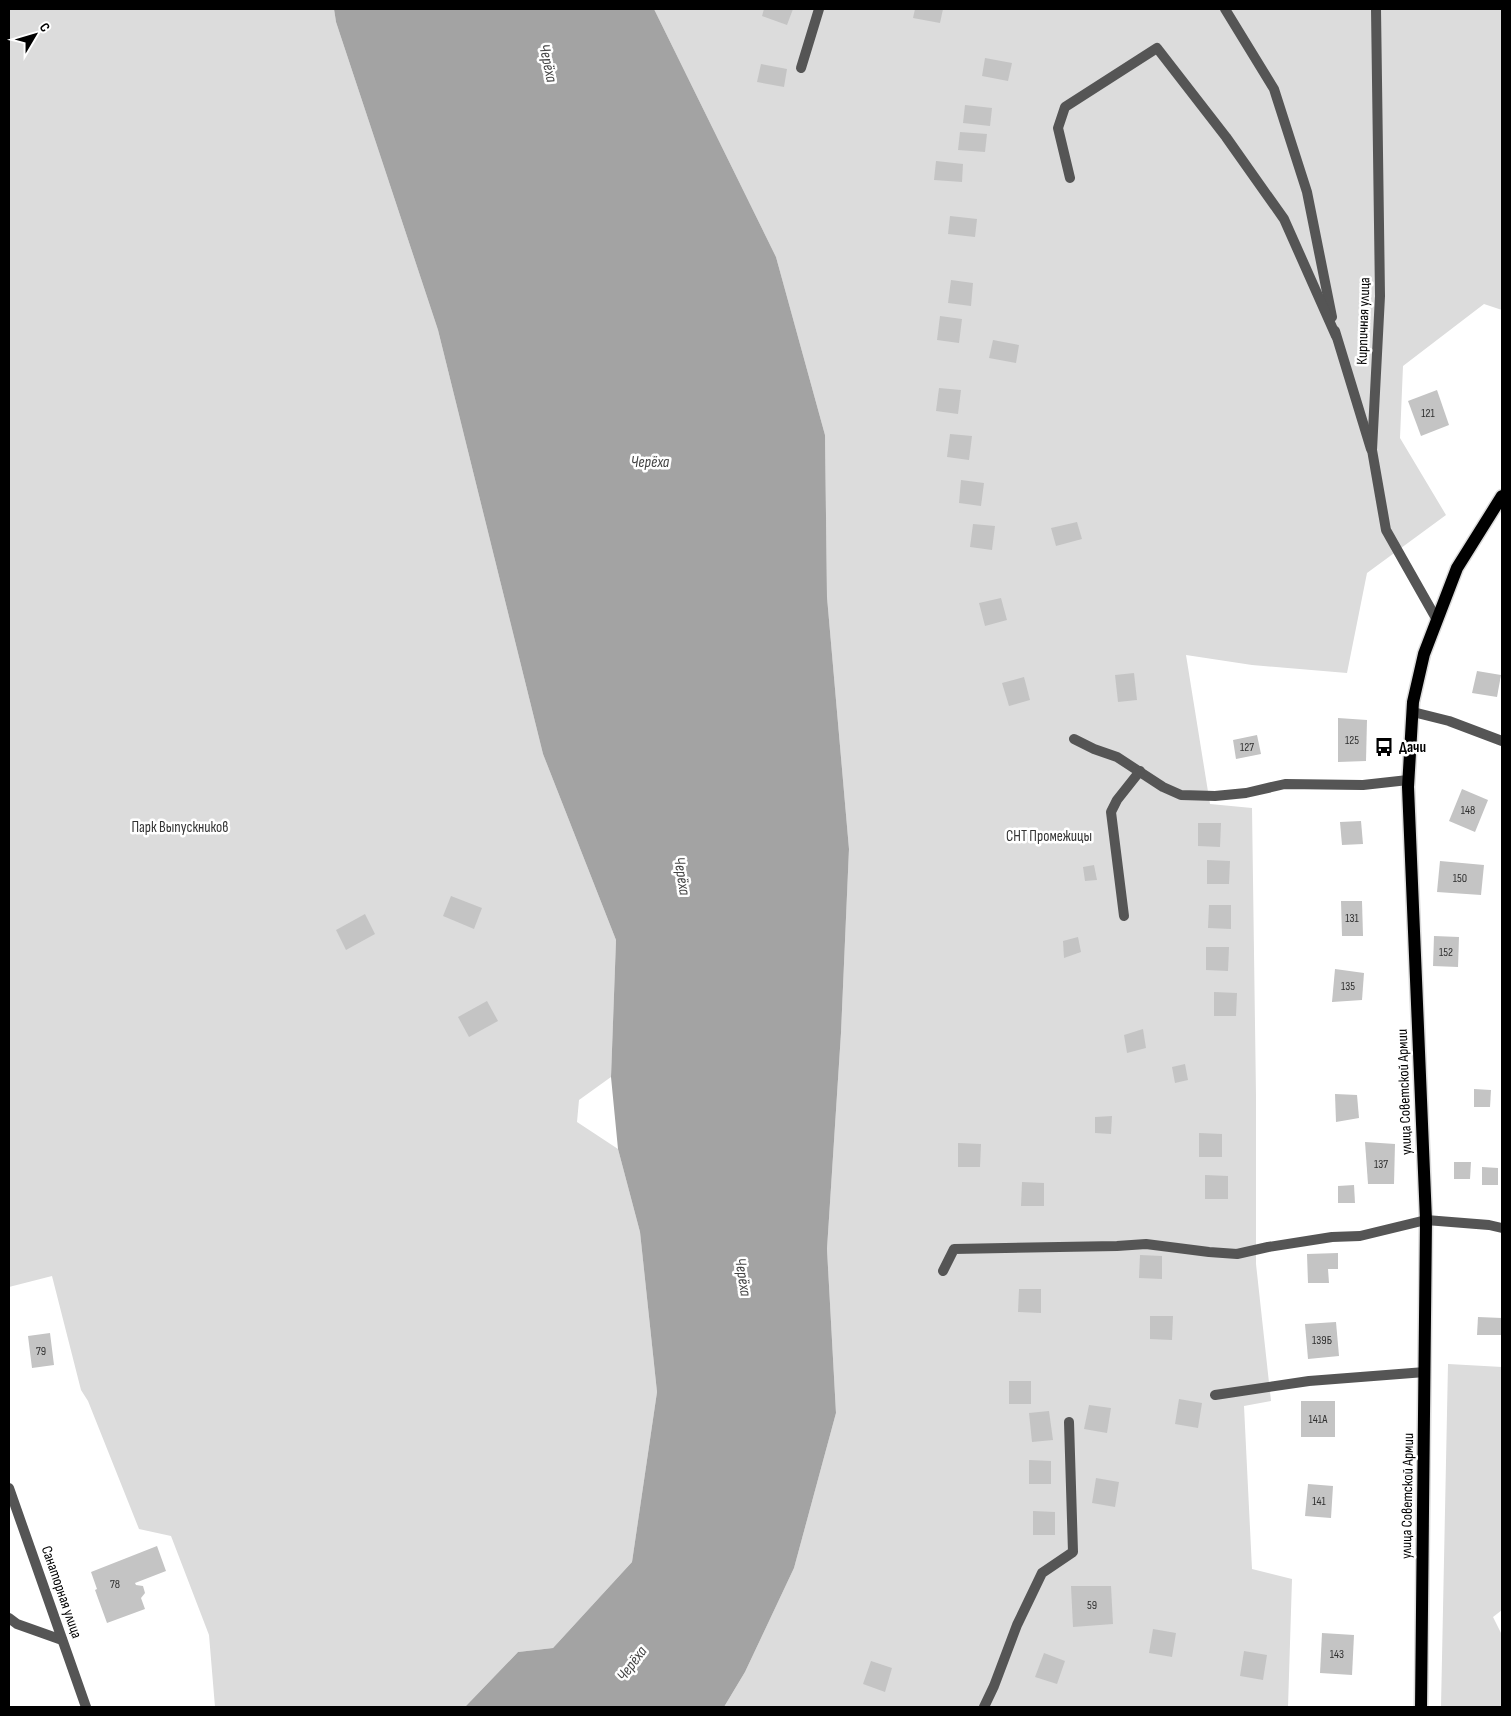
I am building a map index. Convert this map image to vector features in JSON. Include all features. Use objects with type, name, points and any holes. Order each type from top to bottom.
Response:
[{"type":"main road","name":"улица Советской Армии","points":[[1421,1707],[1426,1220],[1408,780],[1413,712],[1424,654],[1457,568],[1502,496]]},
{"type":"street","points":[[801,68],[819,9]]},
{"type":"street","points":[[1225,9],[1274,89],[1307,192],[1336,336],[1372,450]]},
{"type":"street","name":"Кирпичная улица","points":[[1376,9],[1380,296],[1372,450],[1386,530],[1437,620]]},
{"type":"street","points":[[1070,178],[1058,128],[1064,107],[1157,48],[1226,138],[1284,219],[1336,336]]},
{"type":"street","points":[[1413,712],[1449,720],[1502,741]]},
{"type":"street","points":[[1074,739],[1094,749],[1117,756],[1163,787],[1181,795],[1215,796],[1285,784],[1364,784],[1408,780]]},
{"type":"street","points":[[1124,916],[1112,812],[1117,800],[1140,771]]},
{"type":"street","points":[[943,1271],[954,1249],[1146,1244],[1237,1254],[1332,1237],[1360,1236],[1426,1220],[1489,1225],[1502,1228]]},
{"type":"street","points":[[1215,1395],[1309,1381],[1424,1372]]},
{"type":"street","points":[[984,1707],[1017,1625],[1042,1573],[1073,1552],[1069,1422]]},
{"type":"street","name":"Санаторная улица","points":[[9,1488],[86,1707]]},
{"type":"street","points":[[9,1618],[17,1624],[62,1640]]},
{"type":"green space","name":"Парк Выпускников","points":[[9,9],[334,9],[336,22],[438,330],[543,754],[616,940],[611,1077],[579,1100],[577,1122],[618,1149],[640,1232],[657,1392],[632,1562],[553,1648],[518,1652],[465,1707],[215,1707],[209,1635],[171,1536],[139,1529],[88,1401],[81,1390],[52,1276],[9,1287]]},
{"type":"green space","name":"СНТ Промежицы","points":[[654,9],[1502,9],[1502,310],[1484,304],[1403,366],[1400,438],[1446,515],[1367,573],[1347,673],[1252,665],[1186,655],[1210,804],[1252,808],[1256,1264],[1271,1401],[1244,1406],[1252,1569],[1292,1579],[1288,1707],[724,1707],[745,1672],[794,1568],[836,1413],[827,1249],[841,1033],[849,849],[827,597],[825,435],[776,257]]},
{"type":"green space","points":[[1448,1364],[1502,1367],[1502,1610],[1493,1617],[1502,1635],[1502,1707],[1441,1707]]},
{"type":"water","name":"Черёха","points":[[334,9],[654,9],[776,257],[825,435],[827,597],[849,849],[841,1033],[827,1249],[836,1413],[794,1568],[745,1672],[724,1707],[465,1707],[518,1652],[553,1648],[632,1562],[657,1392],[640,1232],[618,1149],[611,1077],[616,940],[543,754],[438,330],[336,22]]},
{"type":"building","points":[[764,9],[793,9],[787,25],[762,16]]},
{"type":"building","points":[[915,9],[943,9],[940,23],[913,18]]},
{"type":"building","points":[[985,58],[1012,63],[1008,81],[982,76]]},
{"type":"building","points":[[761,64],[787,69],[784,87],[757,82]]},
{"type":"building","points":[[965,105],[992,108],[990,126],[963,123]]},
{"type":"building","points":[[960,132],[987,134],[985,152],[958,150]]},
{"type":"building","points":[[936,161],[963,164],[962,182],[934,180]]},
{"type":"building","points":[[950,216],[977,219],[975,237],[948,234]]},
{"type":"building","points":[[951,280],[973,283],[971,306],[948,303]]},
{"type":"building","points":[[940,316],[962,319],[959,343],[937,340]]},
{"type":"building","points":[[993,340],[1019,345],[1016,363],[989,358]]},
{"type":"building","points":[[939,388],[961,390],[958,414],[936,411]]},
{"type":"building","points":[[1437,390],[1449,425],[1421,436],[1408,401]]},
{"type":"building","points":[[950,434],[972,436],[969,460],[947,457]]},
{"type":"building","points":[[961,480],[984,483],[981,506],[959,503]]},
{"type":"building","points":[[1077,522],[1082,539],[1056,546],[1051,528]]},
{"type":"building","points":[[973,524],[995,526],[992,550],[970,547]]},
{"type":"building","points":[[1001,598],[1007,620],[985,626],[979,603]]},
{"type":"building","points":[[1477,671],[1501,675],[1497,697],[1472,693]]},
{"type":"building","points":[[1134,673],[1137,700],[1118,702],[1115,675]]},
{"type":"building","points":[[1024,677],[1030,700],[1009,706],[1002,683]]},
{"type":"building","points":[[1338,718],[1367,720],[1366,761],[1338,762]]},
{"type":"building","points":[[1257,735],[1261,754],[1236,759],[1233,740]]},
{"type":"building","points":[[1462,789],[1488,800],[1475,832],[1449,821]]},
{"type":"building","points":[[1361,821],[1363,844],[1342,845],[1340,822]]},
{"type":"building","points":[[1198,823],[1221,823],[1220,847],[1198,846]]},
{"type":"building","points":[[1207,860],[1230,861],[1229,884],[1207,884]]},
{"type":"building","points":[[1440,861],[1484,865],[1481,895],[1437,892]]},
{"type":"building","points":[[1094,865],[1097,880],[1085,881],[1083,867]]},
{"type":"building","points":[[451,896],[482,908],[474,929],[443,916]]},
{"type":"building","points":[[1341,901],[1362,901],[1363,936],[1342,936]]},
{"type":"building","points":[[1209,905],[1231,905],[1231,929],[1208,928]]},
{"type":"building","points":[[365,914],[375,934],[346,950],[336,930]]},
{"type":"building","points":[[1434,936],[1459,937],[1458,967],[1433,966]]},
{"type":"building","points":[[1078,937],[1081,952],[1064,958],[1063,941]]},
{"type":"building","points":[[1206,947],[1229,947],[1228,971],[1206,970]]},
{"type":"building","points":[[1335,969],[1364,973],[1362,1000],[1332,1002]]},
{"type":"building","points":[[1214,992],[1237,993],[1236,1016],[1214,1016]]},
{"type":"building","points":[[487,1001],[498,1021],[469,1037],[458,1017]]},
{"type":"building","points":[[1143,1029],[1146,1048],[1127,1053],[1124,1035]]},
{"type":"building","points":[[1185,1064],[1188,1080],[1175,1083],[1172,1067]]},
{"type":"building","points":[[1474,1089],[1491,1090],[1490,1107],[1474,1107]]},
{"type":"building","points":[[1335,1094],[1357,1095],[1359,1118],[1336,1122]]},
{"type":"building","points":[[1112,1116],[1111,1134],[1095,1133],[1095,1117]]},
{"type":"building","points":[[1199,1133],[1222,1134],[1222,1157],[1199,1157]]},
{"type":"building","points":[[1365,1142],[1395,1144],[1394,1184],[1368,1184]]},
{"type":"building","points":[[958,1143],[981,1144],[980,1167],[958,1167]]},
{"type":"building","points":[[1454,1162],[1471,1162],[1470,1179],[1454,1179]]},
{"type":"building","points":[[1482,1167],[1498,1168],[1498,1185],[1482,1185]]},
{"type":"building","points":[[1205,1175],[1228,1176],[1228,1199],[1205,1199]]},
{"type":"building","points":[[1022,1182],[1044,1183],[1044,1206],[1021,1206]]},
{"type":"building","points":[[1354,1185],[1355,1203],[1338,1203],[1338,1186]]},
{"type":"building","points":[[1338,1253],[1338,1269],[1328,1269],[1329,1283],[1308,1283],[1307,1254]]},
{"type":"building","points":[[1140,1255],[1162,1256],[1162,1279],[1139,1278]]},
{"type":"building","points":[[1019,1289],[1041,1289],[1041,1313],[1018,1312]]},
{"type":"building","points":[[1150,1316],[1173,1316],[1172,1340],[1150,1339]]},
{"type":"building","points":[[1478,1317],[1502,1318],[1502,1335],[1477,1335]]},
{"type":"building","points":[[1336,1322],[1339,1356],[1308,1359],[1305,1324]]},
{"type":"building","points":[[50,1333],[54,1365],[32,1368],[28,1336]]},
{"type":"building","points":[[1009,1381],[1031,1381],[1031,1404],[1009,1404]]},
{"type":"building","points":[[1179,1399],[1202,1403],[1198,1428],[1175,1424]]},
{"type":"building","points":[[1301,1401],[1335,1401],[1335,1437],[1301,1437]]},
{"type":"building","points":[[1089,1405],[1111,1408],[1107,1433],[1084,1429]]},
{"type":"building","points":[[1049,1411],[1053,1440],[1032,1442],[1029,1413]]},
{"type":"building","points":[[1029,1460],[1051,1461],[1051,1484],[1029,1484]]},
{"type":"building","points":[[1096,1478],[1119,1482],[1115,1507],[1092,1503]]},
{"type":"building","points":[[1308,1484],[1333,1486],[1331,1518],[1305,1516]]},
{"type":"building","points":[[1033,1511],[1055,1512],[1055,1535],[1033,1535]]},
{"type":"building","points":[[157,1546],[166,1571],[135,1583],[136,1585],[143,1586],[145,1593],[141,1598],[145,1609],[107,1623],[95,1590],[97,1589],[91,1572]]},
{"type":"building","points":[[1071,1586],[1111,1586],[1113,1624],[1073,1627]]},
{"type":"building","points":[[1153,1629],[1176,1633],[1172,1657],[1149,1653]]},
{"type":"building","points":[[1322,1633],[1354,1635],[1352,1675],[1320,1673]]},
{"type":"building","points":[[1244,1651],[1267,1655],[1263,1680],[1240,1676]]},
{"type":"building","points":[[1044,1653],[1065,1661],[1057,1684],[1035,1677]]},
{"type":"building","points":[[871,1661],[892,1668],[885,1692],[863,1684]]},
{"type":"place","name":"Дачи","points":[[1384,747]]}]
